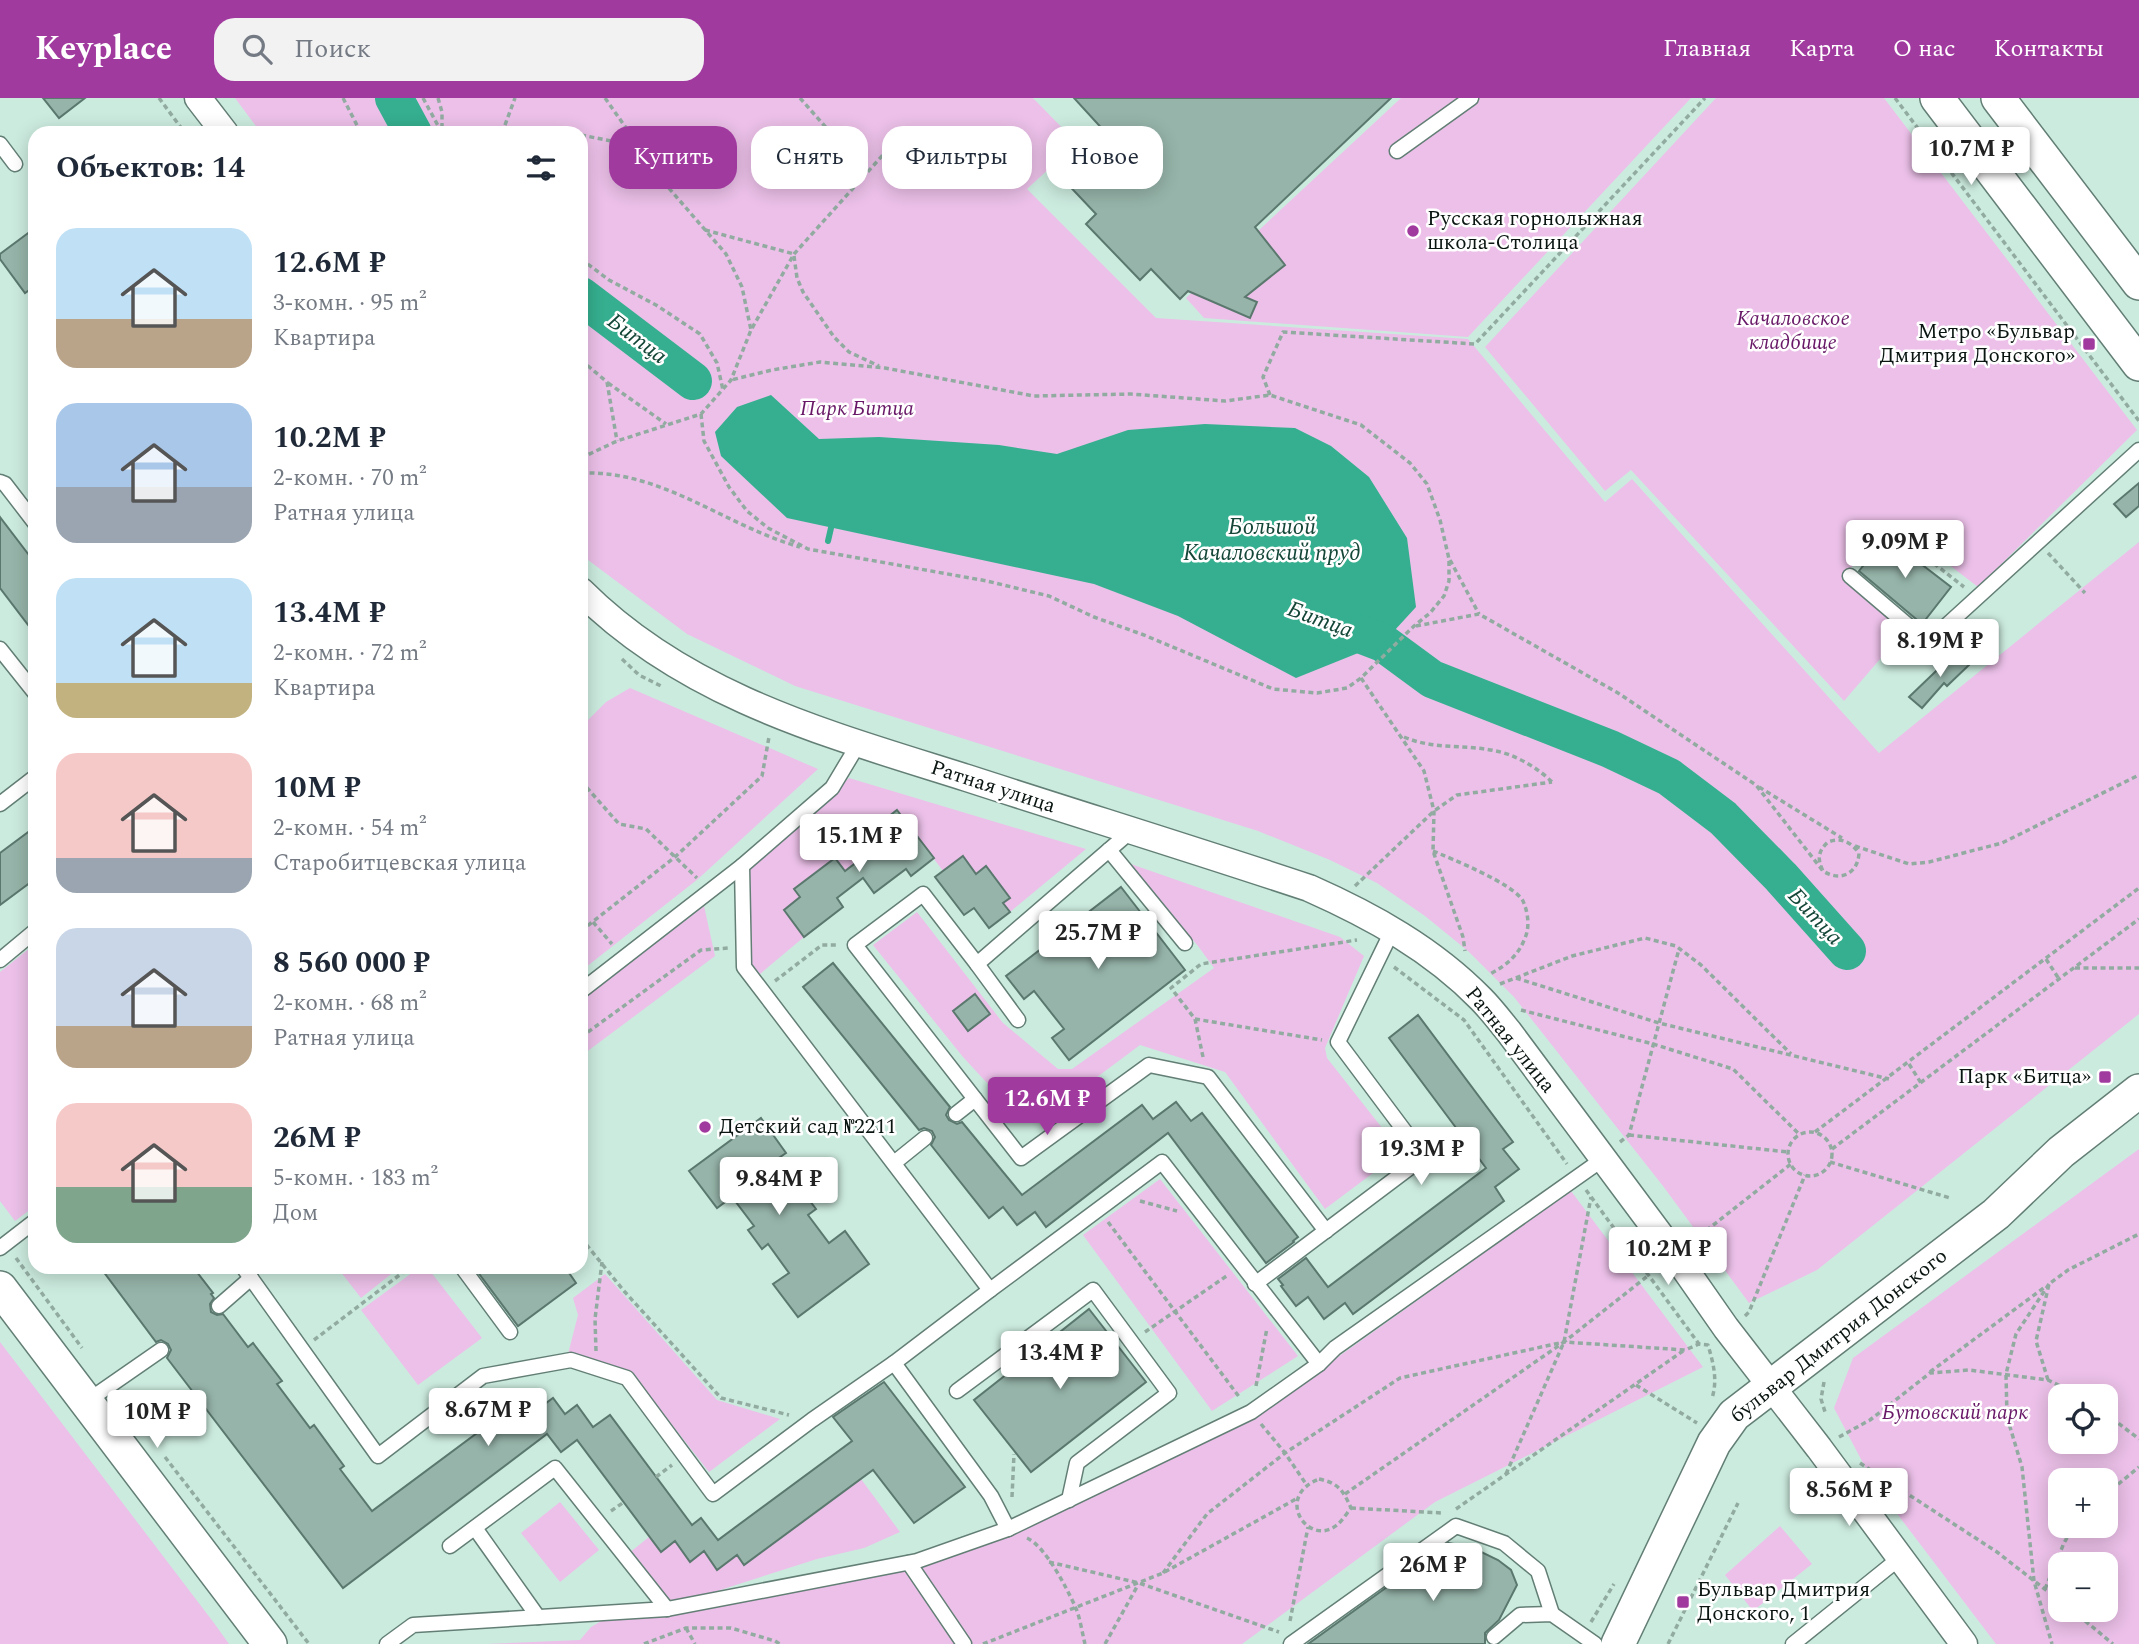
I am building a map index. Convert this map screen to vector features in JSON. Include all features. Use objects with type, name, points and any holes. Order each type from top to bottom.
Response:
[{"type":"street","points":[[198,98],[220,126]]},
{"type":"street","points":[[1937,98],[2139,365]]},
{"type":"street","points":[[1998,98],[2139,283]]},
{"type":"street","name":"Ратная улица","points":[[588,598],[634,636],[690,674],[744,701],[859,743],[1309,888],[1393,929],[1426,952],[1482,1000],[1509,1032],[1964,1644]]},
{"type":"street","name":"бульвар Дмитрия Донского","points":[[1618,1644],[1720,1433],[1734,1415],[1996,1214],[2061,1152],[2139,1091]]},
{"type":"street","points":[[0,1288],[270,1644]]},
{"type":"lane","points":[[1397,150],[1471,98]]},
{"type":"lane","points":[[0,144],[15,164]]},
{"type":"lane","points":[[1850,576],[1917,633],[1935,636],[2139,450]]},
{"type":"lane","points":[[0,482],[5,484],[28,514]]},
{"type":"lane","points":[[0,649],[28,684]]},
{"type":"lane","points":[[588,985],[742,866],[832,788],[859,743]]},
{"type":"lane","points":[[0,804],[28,782]]},
{"type":"lane","points":[[977,964],[1130,831]]},
{"type":"lane","points":[[1109,850],[1185,943]]},
{"type":"lane","points":[[742,866],[744,967],[990,1290]]},
{"type":"lane","points":[[1018,1020],[923,894],[855,945],[1021,1158],[1149,1065],[1208,1077],[1326,1231]]},
{"type":"lane","points":[[1255,1284],[1424,1157],[1338,1042],[1393,929]]},
{"type":"lane","points":[[0,960],[28,937]]},
{"type":"lane","points":[[956,1114],[975,1099]]},
{"type":"lane","points":[[894,1163],[925,1138]]},
{"type":"lane","points":[[387,1644],[413,1625],[667,1609],[909,1563],[1008,1529],[1251,1412],[1319,1364],[1335,1348],[1602,1159]]},
{"type":"lane","points":[[248,1274],[378,1456],[483,1376],[571,1360],[627,1378],[713,1494],[894,1363],[1162,1162],[1319,1364]]},
{"type":"lane","points":[[3,1246],[28,1227]]},
{"type":"lane","points":[[219,1306],[246,1274]]},
{"type":"lane","points":[[467,1274],[510,1332]]},
{"type":"lane","points":[[957,1391],[1093,1290],[1168,1393],[1077,1463],[1069,1500]]},
{"type":"lane","points":[[86,1402],[162,1350]]},
{"type":"lane","points":[[894,1363],[990,1496],[1008,1529]]},
{"type":"lane","points":[[450,1546],[555,1468],[667,1609]]},
{"type":"lane","points":[[1289,1639],[1456,1526],[1504,1543],[1538,1571],[1552,1614],[1594,1644]]},
{"type":"lane","points":[[475,1528],[538,1617]]},
{"type":"lane","points":[[1793,1644],[1901,1557]]},
{"type":"lane","points":[[909,1563],[964,1644]]},
{"type":"lane","points":[[1494,1637],[1520,1615],[1552,1614]]},
{"type":"path","points":[[159,98],[180,126]]},
{"type":"path","points":[[343,98],[357,126]]},
{"type":"path","points":[[423,98],[438,126]]},
{"type":"path","points":[[438,98],[442,126]]},
{"type":"path","points":[[504,126],[514,98]]},
{"type":"path","points":[[605,98],[624,126]]},
{"type":"path","points":[[800,98],[825,126]]},
{"type":"path","points":[[1270,395],[1263,377],[1283,332],[1475,344],[1705,98]]},
{"type":"path","points":[[1895,98],[2139,421]]},
{"type":"path","points":[[588,136],[609,140]]},
{"type":"path","points":[[868,171],[882,155]]},
{"type":"path","points":[[670,189],[726,254],[743,287],[751,330]]},
{"type":"path","points":[[588,455],[617,441],[701,414],[731,380],[751,330],[794,254],[852,189]]},
{"type":"path","points":[[704,229],[794,254]]},
{"type":"path","points":[[794,254],[797,278],[803,292],[834,337],[849,352],[885,368]]},
{"type":"path","points":[[588,264],[609,280],[656,305],[700,334],[717,363],[723,390]]},
{"type":"path","points":[[731,380],[820,362],[885,368],[1034,396],[1131,394],[1225,401],[1270,395],[1361,425],[1410,463],[1427,484],[1450,559],[1479,614],[1618,693],[1756,785],[1853,845],[1859,853],[1852,871],[1841,877],[1831,877],[1823,871],[1756,785]]},
{"type":"path","points":[[588,366],[666,425]]},
{"type":"path","points":[[607,382],[617,441]]},
{"type":"path","points":[[701,414],[704,441],[729,487],[747,511],[768,528],[808,549]]},
{"type":"path","points":[[588,473],[647,481],[763,534],[808,549],[987,581],[1049,596],[1094,617],[1273,689],[1317,693],[1347,688],[1361,678],[1430,613],[1444,596],[1449,581],[1450,559]]},
{"type":"path","points":[[1850,576],[1889,529],[1977,597]]},
{"type":"path","points":[[2038,542],[2085,593]]},
{"type":"path","points":[[1414,626],[1479,614]]},
{"type":"path","points":[[1361,678],[1424,771],[1434,811],[1433,851],[1463,937]]},
{"type":"path","points":[[1352,888],[1434,811],[1457,795],[1552,782],[1539,769],[1497,751],[1421,744],[1402,736]]},
{"type":"path","points":[[588,926],[675,857],[762,776],[769,737]]},
{"type":"path","points":[[1823,871],[1819,862],[1820,853],[1828,842],[1842,839],[1909,864],[1929,862],[2003,844],[2139,775]]},
{"type":"path","points":[[588,789],[619,824],[646,829],[709,891]]},
{"type":"path","points":[[1433,851],[1499,881],[1522,899],[1529,928],[1520,952],[1499,970],[1479,980]]},
{"type":"path","points":[[1815,1132],[1825,1137],[1832,1149],[1830,1163],[1819,1174],[1805,1175],[1791,1164],[1788,1152],[1793,1139],[1799,1134],[1815,1132],[2139,888]]},
{"type":"path","points":[[1832,1149],[2139,919]]},
{"type":"path","points":[[593,922],[624,957]]},
{"type":"path","points":[[1498,985],[1572,956],[1645,938],[1679,948],[1701,965],[1793,1055]]},
{"type":"path","points":[[1208,1077],[1195,1019],[1171,988],[1201,964],[1357,940]]},
{"type":"path","points":[[763,991],[822,945],[855,945]]},
{"type":"path","points":[[588,1032],[701,950],[744,947]]},
{"type":"path","points":[[1679,948],[1629,1135],[1788,1152]]},
{"type":"path","points":[[2046,959],[2059,979]]},
{"type":"path","points":[[2075,968],[2139,968]]},
{"type":"path","points":[[1516,978],[1659,1023],[1888,1079]]},
{"type":"path","points":[[1514,1008],[1653,1044],[1733,1069],[1799,1134]]},
{"type":"path","points":[[1195,1019],[1338,1042]]},
{"type":"path","points":[[1909,1063],[1921,1083]]},
{"type":"path","points":[[1830,1163],[1950,1198]]},
{"type":"path","points":[[1688,1245],[1791,1164]]},
{"type":"path","points":[[1749,1311],[1805,1175]]},
{"type":"path","points":[[1117,1195],[1206,1219]]},
{"type":"path","points":[[1506,1475],[1564,1342],[1591,1196]]},
{"type":"path","points":[[1098,1209],[1251,1412],[1286,1454],[1306,1485]]},
{"type":"path","points":[[1832,1433],[1835,1440],[1871,1420],[2068,1270],[2139,1234]]},
{"type":"path","points":[[3,1246],[86,1352]]},
{"type":"path","points":[[588,1246],[624,1291],[721,1398],[812,1420]]},
{"type":"path","points":[[597,1368],[595,1319],[602,1262]]},
{"type":"path","points":[[1129,1340],[1176,1312],[1242,1266]]},
{"type":"path","points":[[331,1328],[401,1274]]},
{"type":"path","points":[[1345,1494],[1564,1342],[1649,1275]]},
{"type":"path","points":[[2049,1284],[2015,1334],[2006,1374],[2007,1417],[2022,1467],[2034,1581],[2052,1644]]},
{"type":"path","points":[[2048,1380],[2036,1341],[2049,1284]]},
{"type":"path","points":[[1251,1412],[1272,1304]]},
{"type":"path","points":[[1163,1573],[1207,1514],[1286,1454],[1400,1378],[1564,1342],[1685,1350]]},
{"type":"path","points":[[1439,1521],[1685,1350],[1699,1344],[1709,1345]]},
{"type":"path","points":[[1930,1373],[1969,1370],[2048,1380],[2056,1384]]},
{"type":"path","points":[[1826,1372],[1821,1399],[1828,1426]]},
{"type":"path","points":[[1636,1385],[1702,1426]]},
{"type":"path","points":[[2118,1423],[2139,1438]]},
{"type":"path","points":[[159,1449],[309,1644]]},
{"type":"path","points":[[1014,1454],[1008,1529],[1035,1542],[1049,1562],[1076,1608],[1085,1644]]},
{"type":"path","points":[[2118,1484],[2139,1467]]},
{"type":"path","points":[[983,1644],[1163,1573],[1296,1500],[1306,1485],[1319,1479],[1332,1482],[1345,1494],[1351,1508]]},
{"type":"path","points":[[1891,1481],[1997,1552],[2048,1591]]},
{"type":"path","points":[[1296,1500],[1298,1517],[1308,1527],[1322,1531],[1336,1526],[1351,1508]]},
{"type":"path","points":[[1668,1644],[1738,1503]]},
{"type":"path","points":[[1351,1508],[1449,1513]]},
{"type":"path","points":[[1290,1621],[1308,1527]]},
{"type":"path","points":[[2045,1589],[2067,1538]]},
{"type":"path","points":[[1049,1562],[1139,1583],[1289,1639]]},
{"type":"path","points":[[1105,1644],[1139,1583]]},
{"type":"path","points":[[2086,1622],[2113,1644]]},
{"type":"path","points":[[644,1644],[685,1628],[731,1629],[779,1644]]},
{"type":"green space","name":"Парк Битца","points":[[235,98],[1033,98],[1060,126],[1046,126],[1046,172],[1032,184],[1032,126],[882,126],[882,189],[1027,189],[1156,318],[1468,339],[1605,502],[1632,479],[1879,753],[2139,542],[2139,1014],[1817,1270],[1749,1303],[1663,1186],[1514,997],[1468,951],[1425,916],[1377,883],[1330,860],[1258,831],[795,686],[687,634],[588,560],[588,126],[256,126]]},
{"type":"green space","name":"Русская горнолыжная школа-Столица","points":[[1401,98],[1691,98],[1468,337],[1204,318],[1186,298]]},
{"type":"green space","name":"Качаловское кладбище","points":[[1716,98],[1884,98],[2137,430],[1978,587],[1892,521],[1844,576],[1905,630],[1844,701],[1631,470],[1605,491],[1485,347]]},
{"type":"green space","points":[[630,688],[818,769],[698,879],[588,965],[588,720],[606,702]]},
{"type":"green space","points":[[849,778],[1086,849],[1010,912],[986,866],[976,874],[963,857],[943,871],[897,810],[874,827],[884,841],[868,853],[874,861],[851,879],[835,858],[794,888],[800,897],[784,910],[804,937],[760,974],[751,964],[749,868]]},
{"type":"green space","points":[[1128,863],[1340,937],[1364,956],[1325,1048],[1327,1058],[1401,1152],[1325,1209],[1225,1072],[1140,1045],[1069,1098],[1045,1084],[987,1083],[873,945],[917,912],[1003,1023],[1058,1069],[1072,1069],[1214,968]]},
{"type":"green space","points":[[704,906],[715,956],[588,1051],[588,996]]},
{"type":"green space","points":[[28,950],[28,1211],[15,1221],[0,1201],[0,972]]},
{"type":"green space","name":"Бутовский парк","points":[[2139,1149],[2139,1644],[1996,1644],[1873,1482],[1834,1408],[1853,1358]]},
{"type":"green space","points":[[1160,1179],[1298,1356],[1212,1411],[1083,1235]]},
{"type":"green space","points":[[1571,1191],[1703,1367],[1435,1502],[1242,1644],[487,1644],[580,1640],[591,1627],[603,1620],[806,1586],[1002,1535],[1286,1394]]},
{"type":"green space","points":[[342,1274],[391,1274],[361,1298]]},
{"type":"green space","points":[[410,1274],[432,1274],[482,1338],[418,1385],[361,1310]]},
{"type":"green space","points":[[605,1274],[717,1400],[780,1419],[709,1472],[633,1375],[587,1357],[568,1354],[578,1315],[573,1298]]},
{"type":"green space","points":[[0,1342],[214,1623],[229,1644],[0,1644]]},
{"type":"green space","points":[[861,1479],[900,1532],[864,1548],[817,1559],[714,1592],[669,1603],[629,1553],[649,1537],[661,1552],[675,1541],[690,1562],[704,1551],[717,1569],[737,1555],[744,1565]]},
{"type":"green space","points":[[560,1502],[599,1550],[560,1582],[521,1533]]},
{"type":"green space","points":[[1780,1526],[1812,1564],[1753,1611],[1725,1575]]},
{"type":"water","name":"Большой Качаловский пруд","points":[[771,395],[819,439],[879,437],[999,445],[1057,454],[1128,430],[1205,424],[1295,428],[1331,446],[1369,477],[1407,538],[1416,607],[1383,643],[1296,678],[1178,616],[1094,584],[787,518],[721,456],[715,432],[737,407]]},
{"type":"building","points":[[43,98],[85,98],[59,118]]},
{"type":"building","points":[[1074,98],[1391,98],[1255,227],[1285,265],[1245,297],[1257,302],[1250,318],[1188,291],[1180,299],[1151,269],[1140,280],[1086,224],[1096,214],[1072,189],[1163,189],[1163,126],[1100,126]]},
{"type":"building","points":[[28,233],[28,291],[25,293],[0,259],[0,254]]},
{"type":"building","points":[[2139,483],[2139,506],[2126,517],[2114,504]]},
{"type":"building","points":[[0,517],[28,554],[28,625],[0,588]]},
{"type":"building","points":[[1886,537],[1951,587],[1922,624],[1859,571]]},
{"type":"building","points":[[1957,651],[1970,664],[1947,686],[1944,683],[1922,708],[1909,697]]},
{"type":"building","points":[[897,810],[934,858],[911,876],[906,869],[874,893],[863,878],[837,898],[843,907],[804,937],[784,910],[800,897],[794,889],[835,858],[845,871],[884,841],[874,828]]},
{"type":"building","points":[[28,832],[28,884],[0,905],[0,853]]},
{"type":"building","points":[[963,856],[976,874],[986,866],[1010,898],[1003,903],[1010,912],[989,928],[974,908],[964,915],[935,877]]},
{"type":"building","points":[[1121,887],[1185,970],[1069,1060],[1052,1038],[1064,1029],[1034,991],[1024,999],[1006,976]]},
{"type":"building","points":[[833,963],[950,1107],[946,1115],[949,1120],[957,1124],[962,1122],[1022,1195],[1142,1105],[1153,1119],[1176,1102],[1191,1121],[1202,1113],[1298,1237],[1266,1263],[1168,1133],[1046,1227],[1035,1212],[1017,1225],[1003,1207],[989,1218],[931,1145],[935,1137],[932,1131],[924,1128],[919,1130],[803,987]]},
{"type":"building","points":[[975,994],[990,1014],[968,1031],[953,1011]]},
{"type":"building","points":[[1418,1015],[1513,1142],[1503,1149],[1519,1169],[1495,1187],[1504,1201],[1353,1314],[1345,1303],[1324,1319],[1308,1297],[1296,1306],[1278,1279],[1306,1258],[1328,1287],[1486,1168],[1389,1038]]},
{"type":"building","points":[[761,1118],[786,1153],[770,1164],[792,1194],[800,1188],[816,1209],[808,1215],[829,1243],[845,1231],[869,1264],[798,1317],[773,1284],[789,1273],[768,1244],[762,1249],[748,1230],[754,1226],[732,1197],[717,1208],[689,1171]]},
{"type":"building","points":[[105,1274],[198,1274],[213,1293],[211,1312],[223,1314],[248,1347],[253,1343],[282,1381],[277,1384],[310,1428],[314,1425],[344,1466],[340,1469],[372,1511],[520,1401],[530,1415],[553,1398],[565,1414],[577,1405],[593,1427],[610,1415],[692,1525],[701,1518],[718,1540],[852,1441],[833,1417],[884,1382],[965,1487],[914,1523],[873,1470],[744,1565],[737,1555],[717,1570],[704,1551],[690,1562],[675,1541],[661,1552],[577,1440],[561,1452],[547,1434],[343,1588],[167,1358],[171,1350],[168,1344],[161,1340],[156,1342]]},
{"type":"building","points":[[479,1274],[570,1274],[576,1283],[518,1326]]},
{"type":"building","points":[[1089,1309],[1146,1382],[1031,1472],[974,1400]]},
{"type":"building","points":[[1448,1543],[1471,1547],[1498,1560],[1511,1570],[1517,1585],[1499,1620],[1485,1633],[1485,1644],[1308,1644]]},
{"type":"waterway","name":"Битца","points":[[394,98],[409,126]]},
{"type":"waterway","name":"Битца","points":[[588,301],[693,381]]},
{"type":"waterway","points":[[828,541],[831,528]]},
{"type":"waterway","name":"Битца","points":[[1336,625],[1383,643],[1432,679],[1610,749],[1669,777],[1723,818],[1781,877],[1847,951]]},
{"type":"place","name":"Русская горнолыжная школа-Столица","points":[[1413,231]]},
{"type":"place","name":"Метро «Бульвар Дмитрия Донского»","points":[[2089,344]]},
{"type":"place","name":"Парк «Битца»","points":[[2105,1077]]},
{"type":"place","name":"Детский сад №2211","points":[[705,1127]]},
{"type":"place","name":"Бульвар Дмитрия Донского, 1","points":[[1683,1602]]}]
